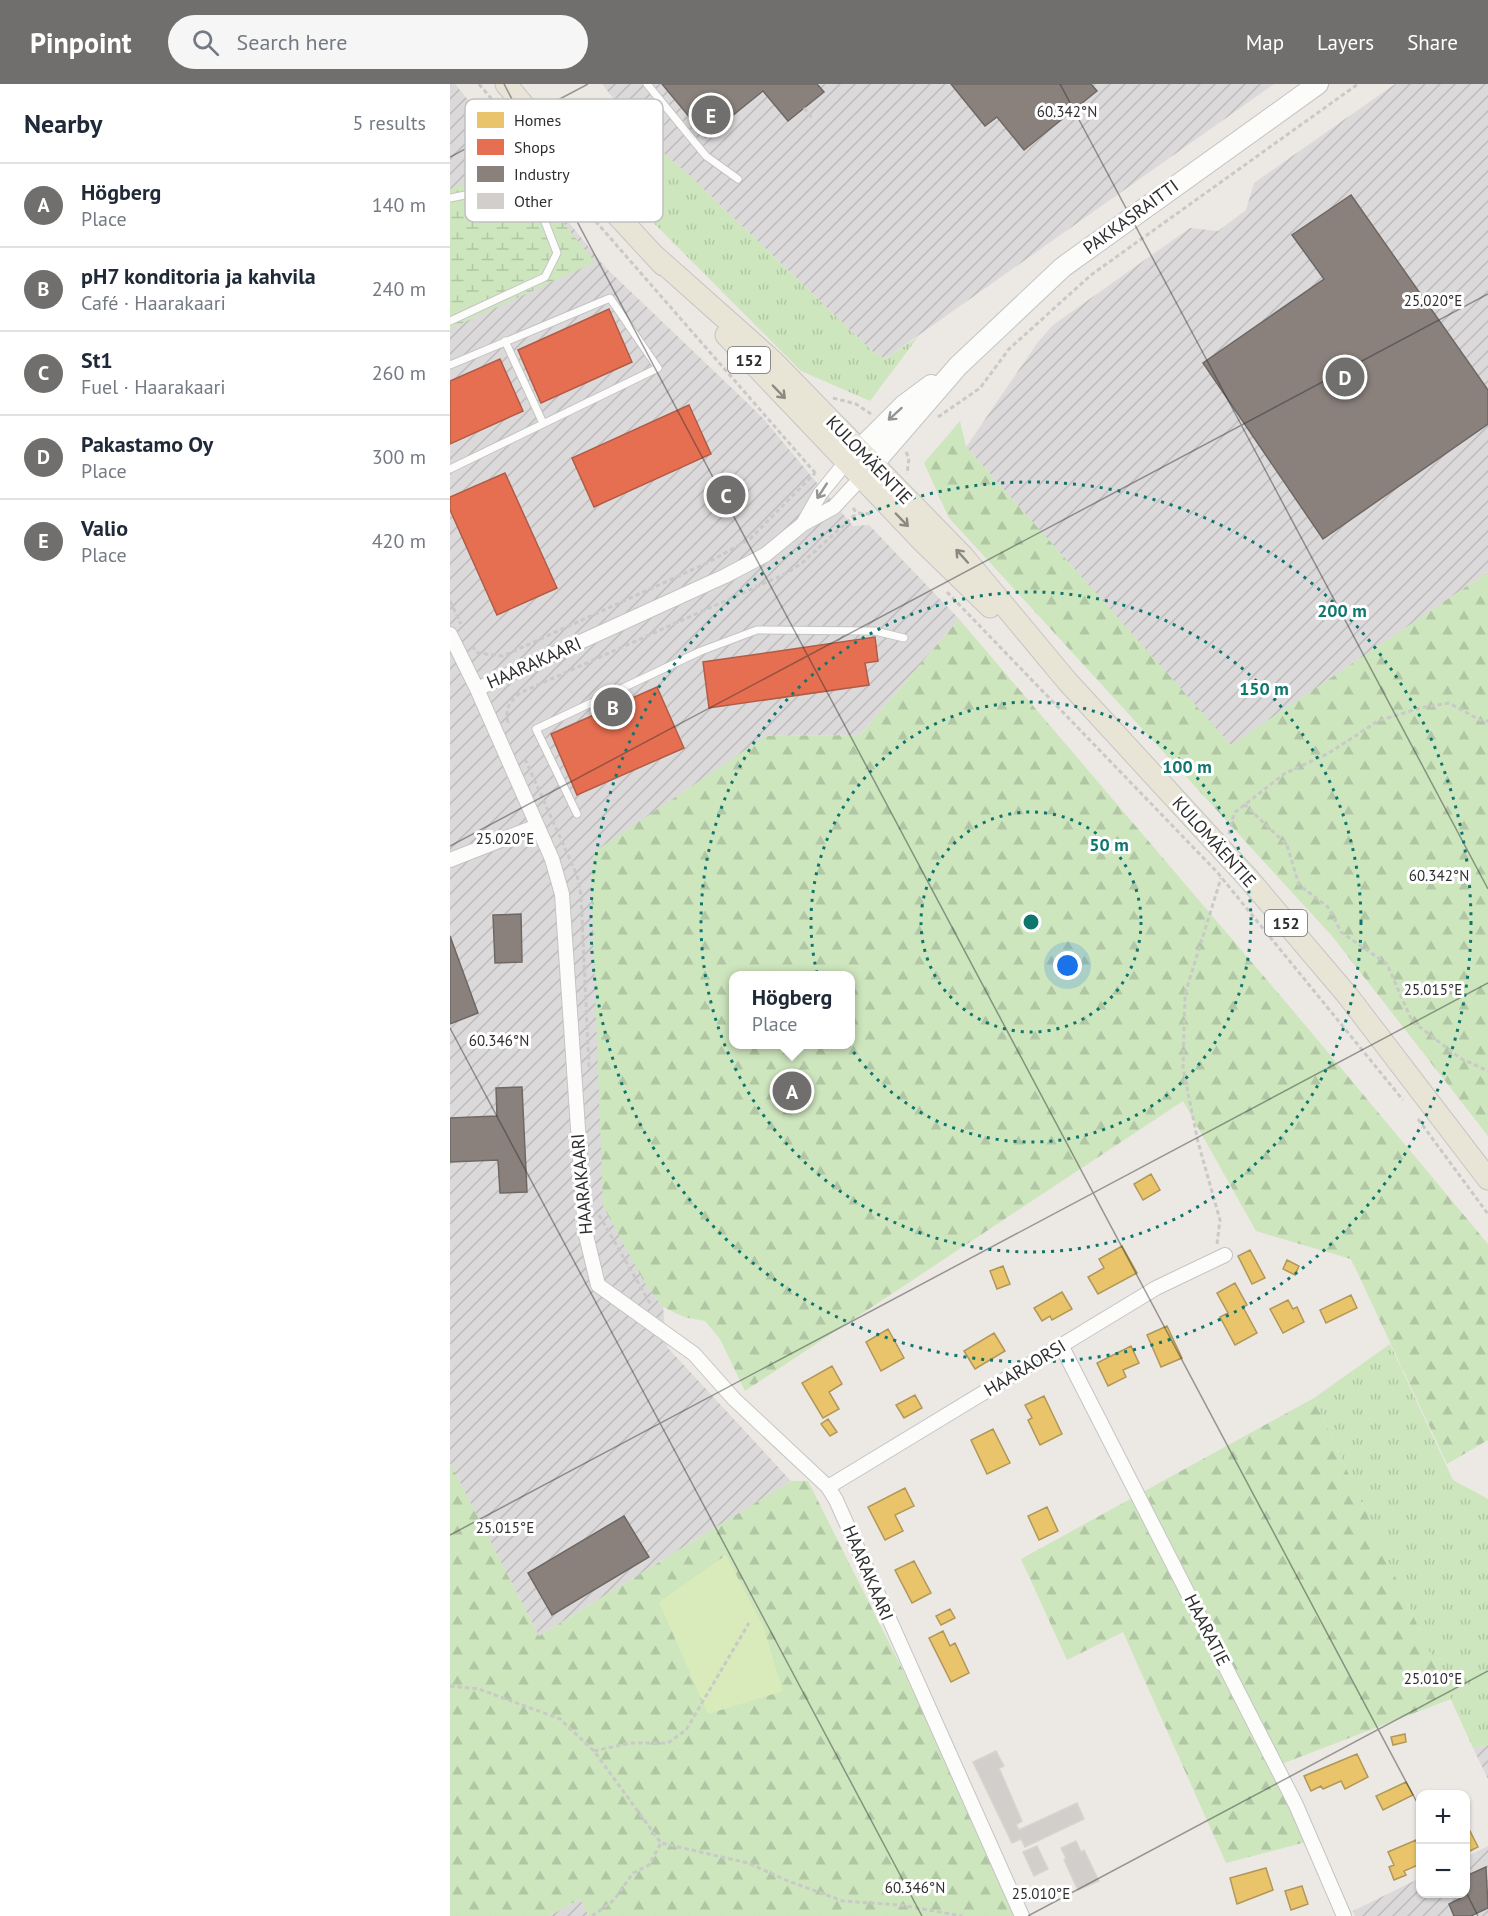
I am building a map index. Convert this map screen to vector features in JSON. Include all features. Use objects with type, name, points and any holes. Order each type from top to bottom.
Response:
[{"type":"main road","name":"KULOMÄENTIE","points":[[506,84],[519,99]]},
{"type":"main road","name":"KULOMÄENTIE","points":[[623,222],[762,375],[963,556],[1067,681],[1248,878],[1341,987],[1488,1179]]},
{"type":"street","name":"PAKKASRAITTI","points":[[860,463],[896,436],[958,366],[1063,267],[1318,84]]},
{"type":"street","name":"HAARAKAARI","points":[[803,524],[828,482],[860,463]]},
{"type":"street","name":"HAARAKAARI","points":[[860,463],[843,498],[803,524],[765,555],[725,576],[477,689],[552,859],[562,894],[585,1231],[598,1285],[694,1354],[734,1399],[828,1487],[836,1500],[1022,1916]]},
{"type":"street","points":[[457,632],[477,689]]},
{"type":"street","points":[[450,860],[537,826]]},
{"type":"street","name":"HAARAORSI","points":[[828,1487],[1156,1288],[1220,1257]]},
{"type":"street","name":"HAARATIE","points":[[1062,1347],[1296,1805],[1344,1916]]},
{"type":"lane","points":[[647,84],[659,99]]},
{"type":"lane","points":[[663,104],[706,156],[738,179]]},
{"type":"lane","points":[[450,198],[465,195]]},
{"type":"lane","points":[[450,321],[545,277],[557,253],[545,222]]},
{"type":"lane","points":[[450,364],[610,298],[658,368],[450,469]]},
{"type":"lane","points":[[505,341],[543,423]]},
{"type":"lane","points":[[577,814],[536,729],[701,651],[757,630],[875,631],[904,638]]},
{"type":"path","points":[[480,84],[493,99]]},
{"type":"path","points":[[933,423],[980,388],[1009,349],[1091,275],[1358,84]]},
{"type":"path","points":[[804,108],[812,118]]},
{"type":"path","points":[[597,222],[809,462],[815,473],[828,482]]},
{"type":"path","points":[[830,398],[856,404],[868,411],[896,436]]},
{"type":"path","points":[[468,640],[478,653],[503,656],[707,563],[750,539],[815,473]]},
{"type":"path","points":[[843,498],[857,513],[870,514],[877,521]]},
{"type":"path","points":[[509,724],[507,709],[510,701],[520,693],[785,573],[802,563],[857,513]]},
{"type":"path","points":[[940,585],[1221,878],[1407,1105]]},
{"type":"path","points":[[450,601],[457,632]]},
{"type":"path","points":[[1234,813],[1284,774],[1329,753],[1378,721],[1420,708],[1449,703],[1480,720],[1488,721]]},
{"type":"path","points":[[524,756],[578,875],[590,1074]]},
{"type":"path","points":[[1244,804],[1287,845],[1299,885],[1328,907],[1341,932],[1387,964],[1412,1021],[1461,1058],[1488,1071]]},
{"type":"path","points":[[1220,1257],[1220,1220],[1198,1142],[1183,1068],[1185,994],[1221,878]]},
{"type":"path","points":[[1414,1114],[1488,1214]]},
{"type":"path","points":[[597,1210],[642,1293],[655,1310]]},
{"type":"path","points":[[594,1751],[630,1743],[668,1743],[686,1730],[749,1623]]},
{"type":"path","points":[[450,1686],[479,1689],[560,1719],[594,1751],[661,1843],[748,1863],[788,1881],[843,1901],[900,1905],[962,1916]]},
{"type":"path","points":[[592,1916],[614,1900],[633,1873],[650,1865],[661,1843]]},
{"type":"shaded area","points":[[450,84],[455,84],[467,99],[465,99],[465,222],[568,222],[606,268],[762,417],[853,526],[869,525],[959,619],[860,735],[766,736],[646,1285],[663,1307],[667,1347],[791,1481],[539,1636],[450,1464]]},
{"type":"shaded area","points":[[602,84],[1274,84],[885,359],[873,352],[663,153],[663,99],[614,99]]},
{"type":"shaded area","points":[[1395,84],[1488,84],[1488,572],[1231,746],[966,447],[1038,342],[1053,325],[1190,228],[1218,231],[1246,210],[1254,183]]},
{"type":"shaded area","points":[[1488,1745],[1488,1779],[1473,1748]]},
{"type":"shaded area","points":[[1488,1846],[1488,1916],[1355,1916],[1353,1911],[1416,1880],[1416,1898],[1470,1898],[1470,1855]]},
{"type":"shaded area","points":[[580,1899],[589,1916],[549,1916]]},
{"type":"green space","points":[[663,153],[873,352],[885,359],[918,337],[870,401],[801,371],[653,222],[663,222]]},
{"type":"green space","points":[[465,182],[465,222],[562,222],[595,262],[450,329],[450,189]]},
{"type":"green space","points":[[960,421],[966,447],[1231,745],[1488,572],[1488,1136],[1332,936],[949,518],[924,463]]},
{"type":"green space","points":[[959,619],[1295,1013],[1488,1244],[1488,1440],[1447,1464],[1351,1259],[1256,1231],[1183,1101],[745,1391],[720,1339],[705,1321],[684,1317],[663,1307],[646,1285],[603,1206],[591,880],[594,852],[766,736],[860,735]]},
{"type":"green space","points":[[1390,1344],[1453,1480],[1488,1499],[1488,1745],[1473,1748],[1314,1398]]},
{"type":"green space","points":[[1314,1398],[1451,1699],[1271,1768],[1306,1842],[1226,1863],[1123,1632],[1067,1660],[1021,1559]]},
{"type":"green space","points":[[450,1463],[539,1636],[791,1481],[808,1481],[1026,1916],[589,1916],[580,1899],[549,1916],[450,1916]]},
{"type":"green space","points":[[726,1555],[763,1626],[783,1691],[708,1714],[659,1602]]},
{"type":"building: Homes","points":[[1151,1174],[1160,1190],[1143,1200],[1134,1184]]},
{"type":"building: Homes","points":[[1122,1246],[1137,1273],[1098,1294],[1088,1277],[1104,1268],[1099,1259]]},
{"type":"building: Homes","points":[[1250,1250],[1265,1278],[1252,1284],[1238,1256]]},
{"type":"building: Homes","points":[[1287,1260],[1299,1266],[1295,1275],[1283,1269]]},
{"type":"building: Homes","points":[[1003,1266],[1010,1284],[997,1289],[990,1271]]},
{"type":"building: Homes","points":[[1235,1283],[1247,1305],[1243,1307],[1257,1333],[1235,1345],[1220,1317],[1228,1313],[1217,1293]]},
{"type":"building: Homes","points":[[1062,1292],[1072,1309],[1052,1320],[1050,1316],[1042,1321],[1034,1308]]},
{"type":"building: Homes","points":[[1351,1295],[1357,1308],[1326,1323],[1320,1310]]},
{"type":"building: Homes","points":[[1288,1300],[1293,1309],[1297,1307],[1304,1322],[1283,1333],[1270,1309]]},
{"type":"building: Homes","points":[[1167,1326],[1182,1358],[1161,1367],[1147,1335]]},
{"type":"building: Homes","points":[[888,1329],[904,1358],[881,1371],[866,1342]]},
{"type":"building: Homes","points":[[994,1333],[1005,1351],[975,1369],[964,1351]]},
{"type":"building: Homes","points":[[1131,1346],[1139,1363],[1123,1370],[1126,1377],[1108,1386],[1097,1363]]},
{"type":"building: Homes","points":[[832,1366],[842,1384],[829,1392],[839,1409],[823,1418],[802,1383]]},
{"type":"building: Homes","points":[[915,1395],[922,1408],[904,1418],[896,1405]]},
{"type":"building: Homes","points":[[1044,1396],[1062,1434],[1040,1445],[1028,1420],[1032,1418],[1025,1405]]},
{"type":"building: Homes","points":[[828,1419],[837,1432],[830,1436],[821,1424]]},
{"type":"building: Homes","points":[[993,1429],[1010,1463],[987,1474],[971,1440]]},
{"type":"building: Homes","points":[[905,1488],[914,1506],[895,1515],[903,1531],[885,1540],[868,1507]]},
{"type":"building: Homes","points":[[1047,1507],[1058,1531],[1039,1540],[1028,1516]]},
{"type":"building: Homes","points":[[914,1561],[931,1593],[912,1603],[895,1570]]},
{"type":"building: Homes","points":[[950,1609],[955,1618],[941,1625],[936,1616]]},
{"type":"building: Homes","points":[[943,1631],[950,1646],[955,1643],[969,1673],[951,1682],[929,1638]]},
{"type":"building: Homes","points":[[1405,1734],[1406,1742],[1393,1745],[1391,1737]]},
{"type":"building: Homes","points":[[1357,1754],[1368,1777],[1345,1789],[1341,1781],[1323,1789],[1321,1786],[1311,1791],[1304,1776]]},
{"type":"building: Homes","points":[[1406,1782],[1413,1795],[1383,1810],[1376,1796]]},
{"type":"building: Homes","points":[[1470,1831],[1478,1847],[1470,1851]]},
{"type":"building: Homes","points":[[1416,1840],[1416,1866],[1404,1871],[1406,1875],[1394,1880],[1389,1867],[1394,1865],[1388,1852]]},
{"type":"building: Homes","points":[[1266,1868],[1273,1890],[1237,1904],[1230,1878]]},
{"type":"building: Homes","points":[[1302,1886],[1308,1904],[1291,1910],[1285,1891]]},
{"type":"building: Shops","points":[[609,309],[632,362],[541,403],[518,350]]},
{"type":"building: Shops","points":[[500,359],[523,411],[450,444],[450,381]]},
{"type":"building: Shops","points":[[689,405],[711,454],[594,507],[572,458]]},
{"type":"building: Shops","points":[[505,473],[557,588],[497,615],[450,510],[450,497]]},
{"type":"building: Shops","points":[[738,480],[745,496],[715,509],[708,494]]},
{"type":"building: Shops","points":[[875,637],[878,661],[865,663],[869,685],[709,708],[703,662]]},
{"type":"building: Shops","points":[[657,687],[684,748],[577,795],[551,734]]},
{"type":"building: Industry","points":[[662,84],[817,84],[824,92],[788,121],[763,91],[706,137]]},
{"type":"building: Industry","points":[[951,84],[1091,84],[1097,91],[1024,150],[997,117],[985,126]]},
{"type":"building: Industry","points":[[1351,195],[1488,390],[1488,424],[1323,539],[1203,363],[1324,279],[1292,235]]},
{"type":"building: Industry","points":[[521,914],[522,962],[495,963],[493,915]]},
{"type":"building: Industry","points":[[450,936],[478,1013],[450,1024]]},
{"type":"building: Industry","points":[[522,1087],[527,1192],[500,1193],[498,1160],[450,1162],[450,1118],[497,1116],[496,1088]]},
{"type":"building: Industry","points":[[624,1516],[649,1557],[552,1615],[528,1573]]},
{"type":"building: Industry","points":[[1486,1867],[1488,1908],[1471,1916],[1454,1916],[1449,1904],[1461,1898],[1470,1898],[1470,1874]]},
{"type":"building: Other","points":[[996,1751],[1004,1766],[999,1768],[1022,1821],[1016,1825],[1019,1830],[1077,1803],[1084,1819],[1025,1847],[1021,1839],[1012,1843],[973,1762]]},
{"type":"building: Other","points":[[1076,1841],[1081,1852],[1084,1850],[1099,1881],[1078,1890],[1061,1848]]},
{"type":"building: Other","points":[[1037,1846],[1048,1869],[1034,1876],[1023,1852]]},
{"type":"place","name":"Valio","points":[[711,115]]},
{"type":"place","name":"Pakastamo Oy","points":[[1345,377]]},
{"type":"place","name":"St1","points":[[726,495]]},
{"type":"place","name":"pH7 konditoria ja kahvila","points":[[613,707]]},
{"type":"place","name":"Högberg","points":[[792,1091]]}]
